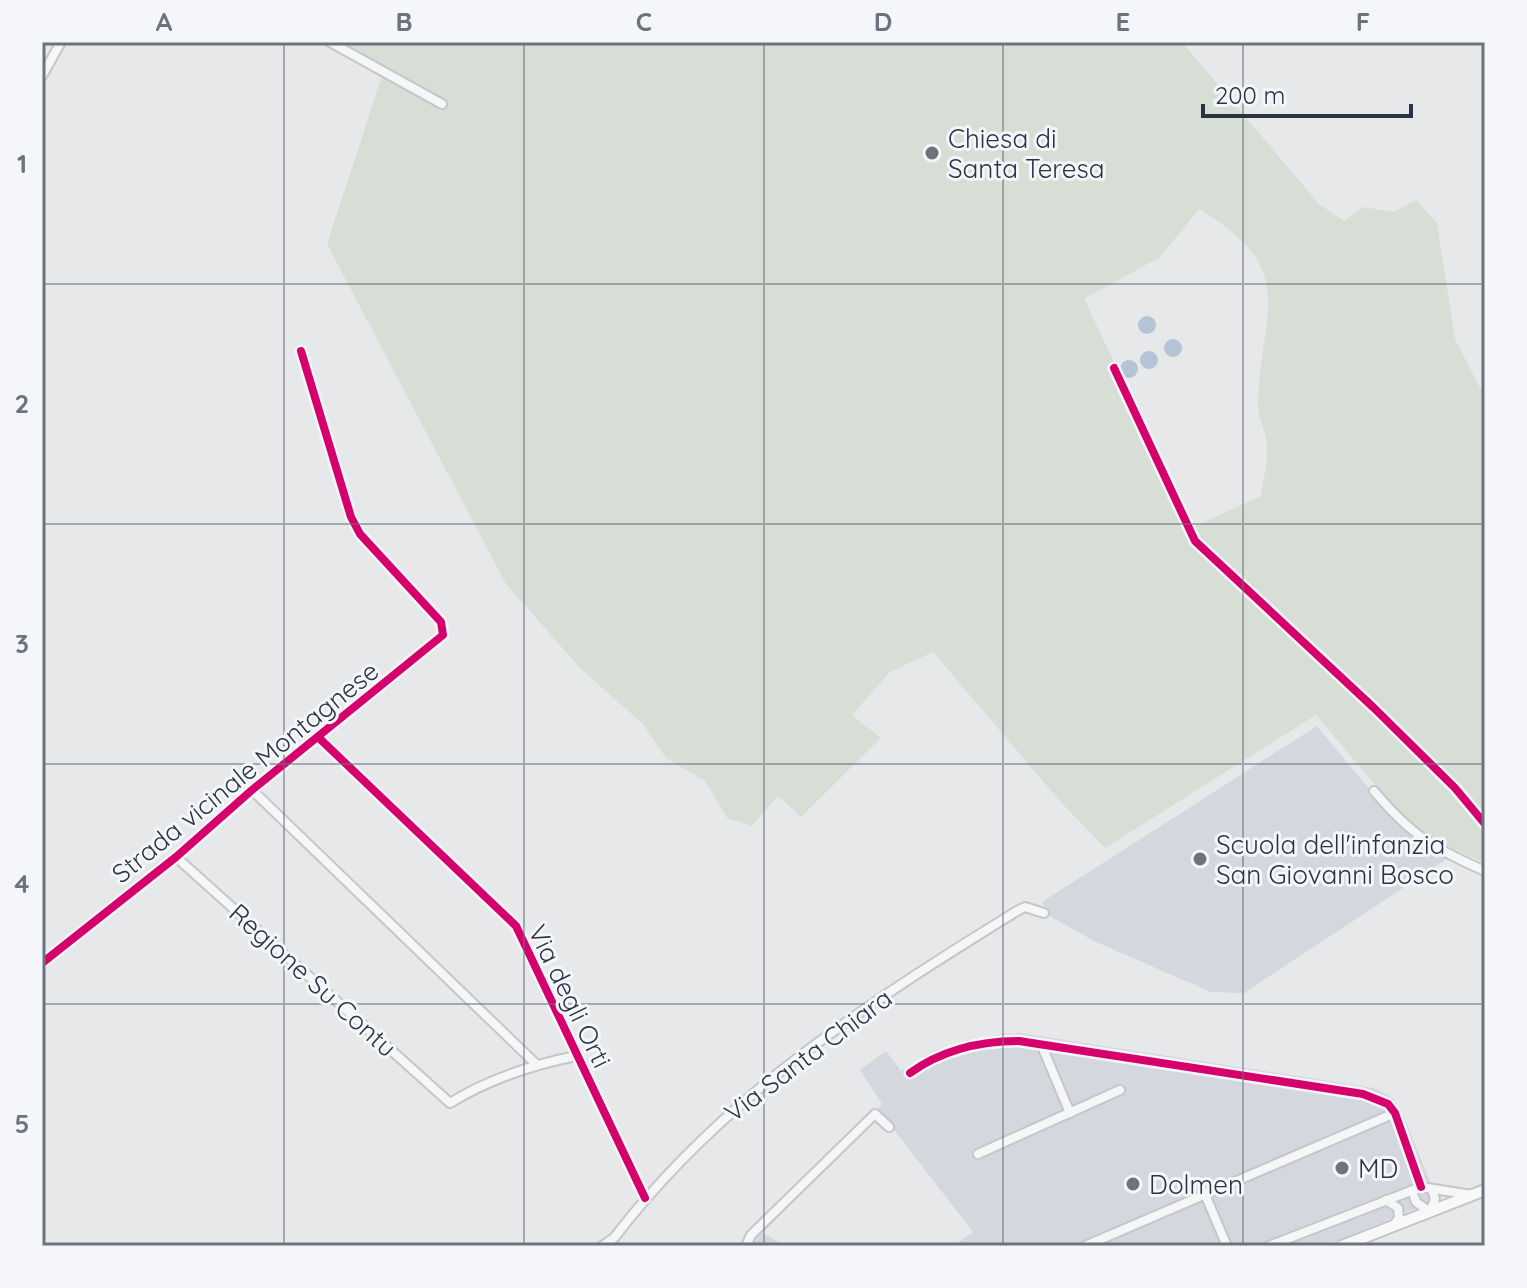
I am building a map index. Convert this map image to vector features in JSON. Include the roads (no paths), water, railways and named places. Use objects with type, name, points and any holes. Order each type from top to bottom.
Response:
[{"type":"main road","points":[[1342,1246],[1485,1190]]},
{"type":"street","points":[[42,76],[61,42]]},
{"type":"street","points":[[330,42],[442,104]]},
{"type":"street","name":"Strada vicinale Montagnese","points":[[42,963],[176,857],[252,790],[443,635],[444,628],[360,534],[348,507],[301,351]]},
{"type":"street","points":[[1114,368],[1195,541],[1374,708],[1455,788],[1485,824]]},
{"type":"street","name":"Via degli Orti","points":[[319,738],[516,926],[645,1198]]},
{"type":"street","points":[[252,790],[536,1064],[576,1056]]},
{"type":"street","points":[[1374,791],[1402,824],[1420,839],[1485,871]]},
{"type":"street","name":"Regione Su Contu","points":[[176,857],[450,1103],[476,1087],[536,1064]]},
{"type":"street","name":"Via Santa Chiara","points":[[602,1246],[614,1238],[645,1198],[721,1120],[842,1024],[1017,911],[1025,907],[1044,913]]},
{"type":"street","points":[[910,1073],[925,1062],[967,1047],[999,1041],[1041,1044],[1363,1094],[1388,1104],[1395,1113],[1417,1188],[1416,1202],[1407,1220]]},
{"type":"street","points":[[1041,1044],[1070,1113]]},
{"type":"street","points":[[978,1154],[1120,1090]]},
{"type":"street","points":[[1085,1246],[1204,1192],[1395,1113]]},
{"type":"street","points":[[746,1246],[751,1235],[875,1114],[889,1127]]},
{"type":"street","points":[[1269,1246],[1417,1188],[1473,1195]]},
{"type":"street","points":[[1416,1202],[1430,1212],[1435,1199],[1432,1189]]},
{"type":"street","points":[[1204,1192],[1227,1246]]},
{"type":"street","points":[[1385,1200],[1398,1208],[1399,1218],[1394,1225]]},
{"type":"water","points":[[1143,316],[1151,316],[1156,325],[1154,332],[1143,334],[1138,329],[1138,321]]},
{"type":"water","points":[[1169,339],[1177,339],[1182,348],[1180,355],[1169,357],[1164,352],[1164,344]]},
{"type":"water","points":[[1145,351],[1153,351],[1158,360],[1156,367],[1145,369],[1140,364],[1140,356]]},
{"type":"water","points":[[1125,360],[1133,360],[1138,369],[1136,376],[1125,378],[1120,373],[1120,365]]},
{"type":"waterway","points":[[1474,42],[1485,44]]},
{"type":"place","name":"Chiesa di Santa Teresa","points":[[932,153]]},
{"type":"place","name":"Scuola dell'infanzia San Giovanni Bosco","points":[[1200,859]]},
{"type":"place","name":"MD","points":[[1342,1168]]},
{"type":"place","name":"Dolmen","points":[[1133,1184]]}]
